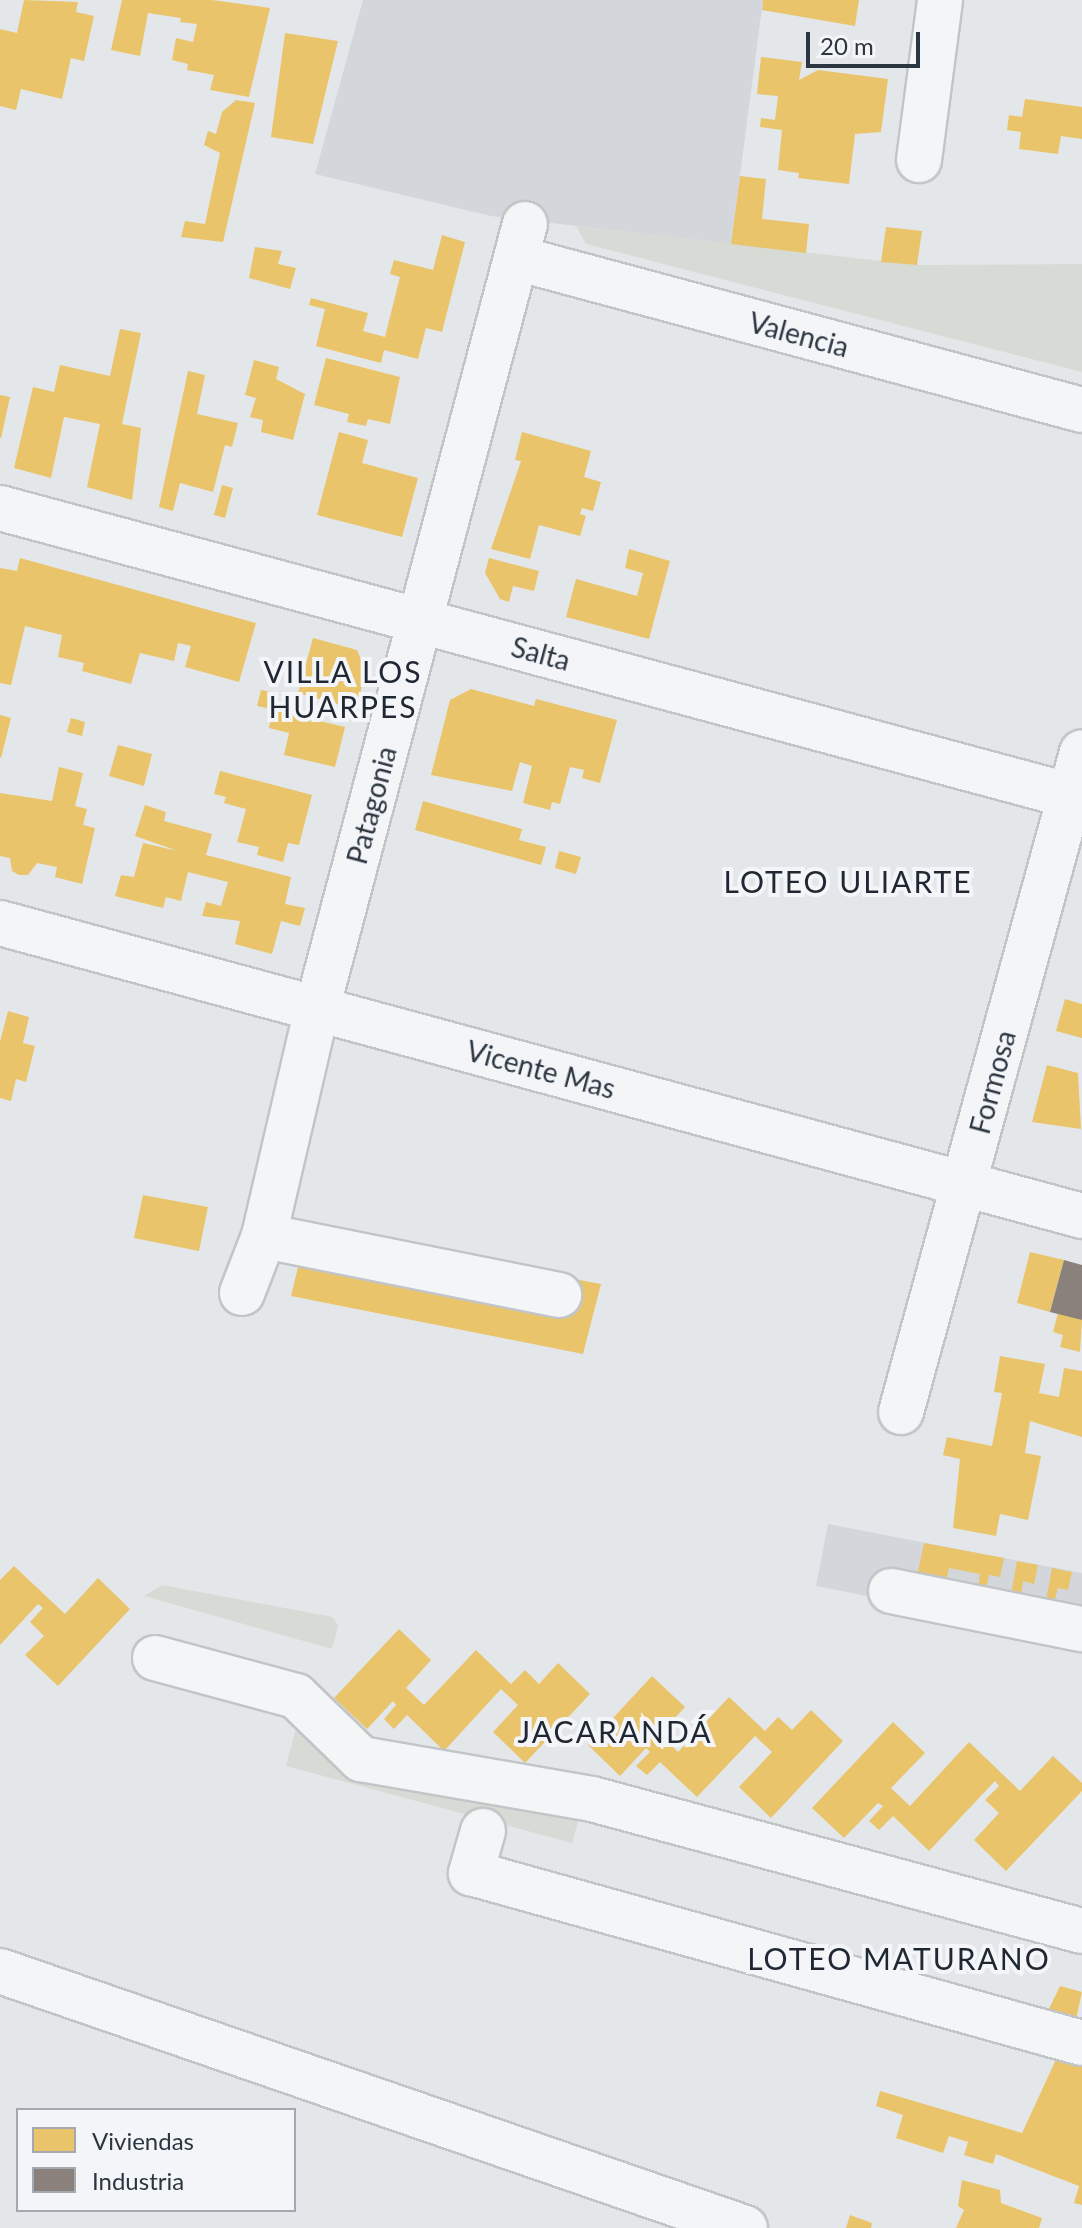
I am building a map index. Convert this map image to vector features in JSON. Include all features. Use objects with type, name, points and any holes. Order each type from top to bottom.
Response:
[{"type":"street","points":[[919,160],[940,0]]},
{"type":"street","name":"Valencia","points":[[521,241],[1082,410]]},
{"type":"street","name":"Patagonia","points":[[242,1293],[264,1236],[317,1009],[521,241]]},
{"type":"street","name":"Salta","points":[[0,508],[1076,797]]},
{"type":"street","name":"Formosa","points":[[901,1412],[1076,797],[1082,752]]},
{"type":"street","name":"Vicente Mas","points":[[0,923],[1082,1216]]},
{"type":"street","points":[[264,1236],[559,1295]]},
{"type":"street","points":[[891,1591],[1082,1629]]},
{"type":"street","points":[[155,1658],[296,1696],[361,1759],[592,1799],[1082,1931]]},
{"type":"street","points":[[483,1831],[471,1873],[1082,2043]]},
{"type":"street","points":[[0,1971],[745,2228]]},
{"type":"shaded area","points":[[363,0],[763,0],[731,244],[491,216],[315,174]]},
{"type":"shaded area","points":[[576,226],[917,265],[1082,264],[1082,372],[586,244]]},
{"type":"shaded area","points":[[828,1524],[1082,1573],[1082,1638],[816,1586]]},
{"type":"shaded area","points":[[162,1585],[333,1617],[338,1626],[332,1649],[144,1596]]},
{"type":"shaded area","points":[[297,1724],[580,1815],[572,1843],[286,1766]]},
{"type":"building: Viviendas","points":[[24,0],[78,2],[76,12],[94,16],[84,61],[71,58],[62,99],[21,89],[16,110],[0,106],[0,29],[17,33]]},
{"type":"building: Viviendas","points":[[122,0],[212,0],[270,8],[249,97],[210,90],[214,75],[187,70],[188,64],[172,60],[176,38],[193,42],[197,24],[180,22],[181,18],[148,13],[140,56],[111,50]]},
{"type":"building: Viviendas","points":[[763,0],[859,0],[855,26],[762,10]]},
{"type":"building: Viviendas","points":[[285,33],[338,41],[313,144],[271,137]]},
{"type":"building: Viviendas","points":[[761,57],[802,62],[799,80],[818,70],[888,79],[881,132],[855,134],[849,184],[798,178],[799,173],[778,170],[782,130],[760,127],[761,118],[775,120],[778,96],[757,94]]},
{"type":"building: Viviendas","points":[[1025,99],[1082,107],[1082,139],[1061,136],[1058,154],[1019,149],[1021,132],[1007,130],[1009,115],[1022,117]]},
{"type":"building: Viviendas","points":[[236,100],[255,103],[223,242],[181,237],[185,221],[205,224],[220,153],[204,145],[208,131],[216,134],[222,112]]},
{"type":"building: Viviendas","points":[[740,176],[766,179],[762,219],[809,224],[806,253],[731,244]]},
{"type":"building: Viviendas","points":[[886,227],[922,231],[917,265],[881,262]]},
{"type":"building: Viviendas","points":[[442,235],[465,242],[442,332],[426,328],[418,359],[384,350],[381,363],[316,346],[325,309],[309,305],[311,298],[368,313],[363,331],[385,337],[400,277],[390,274],[394,260],[433,270]]},
{"type":"building: Viviendas","points":[[255,247],[282,251],[278,264],[296,268],[290,289],[249,278]]},
{"type":"building: Viviendas","points":[[120,329],[141,333],[122,424],[141,428],[132,500],[87,487],[100,424],[64,417],[51,478],[14,468],[33,387],[54,392],[60,365],[110,376]]},
{"type":"building: Viviendas","points":[[326,358],[400,377],[390,424],[368,419],[366,426],[347,422],[349,414],[314,405]]},
{"type":"building: Viviendas","points":[[254,360],[279,367],[276,379],[305,394],[293,440],[261,432],[263,420],[250,417],[256,398],[245,395]]},
{"type":"building: Viviendas","points":[[188,371],[205,375],[197,414],[238,423],[232,447],[225,445],[213,492],[180,483],[173,511],[159,507]]},
{"type":"building: Viviendas","points":[[0,395],[10,397],[1,438],[0,438]]},
{"type":"building: Viviendas","points":[[339,432],[368,440],[362,463],[418,478],[402,537],[317,515]]},
{"type":"building: Viviendas","points":[[522,432],[591,451],[584,477],[601,482],[593,511],[582,508],[580,514],[586,516],[580,536],[539,525],[530,559],[491,549],[521,461],[515,460]]},
{"type":"building: Viviendas","points":[[222,485],[233,488],[225,518],[214,515]]},
{"type":"building: Viviendas","points":[[629,549],[670,561],[649,639],[566,617],[576,579],[637,596],[643,573],[625,568]]},
{"type":"building: Viviendas","points":[[20,558],[256,623],[239,682],[185,667],[191,646],[178,643],[174,661],[140,653],[131,684],[82,671],[84,663],[58,657],[62,635],[25,626],[11,685],[0,683],[0,568],[17,571]]},
{"type":"building: Viviendas","points":[[489,558],[539,571],[534,591],[513,586],[509,602],[500,599],[485,573]]},
{"type":"building: Viviendas","points":[[313,638],[357,650],[366,671],[356,709],[298,693]]},
{"type":"building: Viviendas","points":[[471,689],[534,706],[536,699],[617,720],[600,783],[582,778],[584,770],[570,767],[560,804],[552,802],[550,810],[523,803],[532,766],[520,762],[512,791],[431,775],[450,700]]},
{"type":"building: Viviendas","points":[[261,690],[276,693],[272,709],[257,706]]},
{"type":"building: Viviendas","points":[[273,710],[345,727],[335,767],[284,755],[289,733],[269,728]]},
{"type":"building: Viviendas","points":[[0,715],[11,718],[1,758],[0,757]]},
{"type":"building: Viviendas","points":[[71,718],[85,722],[82,736],[67,732]]},
{"type":"building: Viviendas","points":[[118,745],[152,754],[144,786],[109,776]]},
{"type":"building: Viviendas","points":[[59,767],[83,773],[75,806],[87,809],[83,825],[95,828],[82,884],[55,877],[57,867],[37,863],[28,875],[19,875],[12,871],[10,858],[0,856],[0,793],[52,801]]},
{"type":"building: Viviendas","points":[[220,771],[312,795],[299,845],[288,843],[283,862],[257,855],[259,847],[237,842],[246,809],[224,803],[226,797],[214,794]]},
{"type":"building: Viviendas","points":[[423,801],[522,829],[519,840],[546,847],[541,865],[415,830]]},
{"type":"building: Viviendas","points":[[145,805],[166,812],[164,821],[212,834],[206,855],[291,877],[285,904],[305,908],[300,926],[281,921],[272,954],[235,944],[240,921],[202,916],[206,902],[221,906],[228,882],[188,872],[181,901],[166,897],[163,908],[115,896],[121,875],[134,877],[143,843],[178,851],[135,836]]},
{"type":"building: Viviendas","points":[[559,851],[581,857],[576,874],[555,868]]},
{"type":"building: Viviendas","points":[[1065,999],[1082,1004],[1082,1038],[1056,1031]]},
{"type":"building: Viviendas","points":[[8,1011],[29,1017],[23,1043],[35,1046],[26,1082],[16,1079],[11,1101],[0,1098],[0,1042]]},
{"type":"building: Viviendas","points":[[1047,1065],[1078,1073],[1081,1129],[1032,1122]]},
{"type":"building: Viviendas","points":[[143,1195],[208,1207],[199,1251],[134,1238]]},
{"type":"building: Viviendas","points":[[1030,1252],[1064,1260],[1050,1312],[1017,1303]]},
{"type":"building: Viviendas","points":[[299,1263],[569,1307],[574,1279],[601,1284],[583,1354],[291,1296]]},
{"type":"building: Viviendas","points":[[1058,1313],[1082,1320],[1080,1352],[1060,1347],[1063,1335],[1053,1332]]},
{"type":"building: Viviendas","points":[[1000,1356],[1045,1364],[1039,1393],[1059,1397],[1064,1368],[1082,1371],[1082,1437],[1030,1421],[1025,1453],[1041,1456],[1028,1520],[1000,1514],[996,1536],[953,1528],[960,1459],[943,1455],[947,1437],[992,1446],[1002,1393],[994,1392]]},
{"type":"building: Viviendas","points":[[924,1543],[1004,1558],[1000,1577],[989,1575],[986,1589],[978,1587],[980,1574],[949,1568],[946,1582],[917,1576]]},
{"type":"building: Viviendas","points":[[1017,1561],[1038,1565],[1034,1584],[1023,1581],[1021,1596],[1011,1594]]},
{"type":"building: Viviendas","points":[[14,1566],[65,1614],[98,1578],[130,1609],[58,1686],[25,1655],[44,1636],[30,1622],[43,1608],[38,1604],[0,1645],[0,1580]]},
{"type":"building: Viviendas","points":[[1052,1568],[1072,1572],[1068,1590],[1058,1588],[1054,1602],[1046,1600]]},
{"type":"building: Viviendas","points":[[399,1629],[431,1660],[406,1688],[424,1705],[476,1650],[511,1684],[525,1670],[539,1684],[558,1663],[590,1694],[525,1763],[493,1732],[518,1705],[501,1689],[444,1751],[407,1715],[394,1729],[384,1719],[396,1705],[393,1701],[367,1729],[334,1698]]},
{"type":"building: Viviendas","points":[[652,1676],[685,1707],[660,1734],[678,1752],[729,1697],[765,1731],[778,1717],[792,1730],[811,1710],[843,1741],[771,1818],[739,1787],[772,1752],[755,1736],[697,1797],[660,1762],[647,1775],[636,1766],[650,1752],[646,1748],[620,1776],[588,1745]]},
{"type":"building: Viviendas","points":[[893,1722],[925,1753],[891,1788],[910,1806],[969,1742],[1020,1791],[1053,1756],[1082,1783],[1082,1791],[1006,1871],[974,1840],[999,1813],[985,1800],[999,1786],[995,1781],[929,1851],[893,1816],[879,1830],[869,1821],[883,1806],[878,1803],[844,1838],[812,1808]]},
{"type":"building: Viviendas","points":[[1060,1986],[1082,1992],[1076,2019],[1048,2011]]},
{"type":"building: Viviendas","points":[[1059,2053],[1082,2060],[1082,2205],[1074,2203],[1079,2186],[996,2154],[993,2164],[964,2155],[968,2142],[949,2136],[943,2153],[896,2138],[903,2115],[876,2106],[880,2091],[1022,2133]]},
{"type":"building: Viviendas","points":[[962,2180],[1000,2190],[1001,2203],[1042,2218],[1039,2228],[956,2228],[964,2210],[958,2206]]},
{"type":"building: Viviendas","points":[[850,2215],[872,2223],[871,2228],[846,2228]]},
{"type":"building: Industria","points":[[1064,1260],[1082,1265],[1082,1320],[1050,1312]]},
{"type":"district","name":"VILLA LOS HUARPES","points":[[343,688]]},
{"type":"district","name":"LOTEO ULIARTE","points":[[848,881]]},
{"type":"district","name":"JACARANDÁ","points":[[615,1731]]},
{"type":"district","name":"LOTEO MATURANO","points":[[899,1958]]}]
